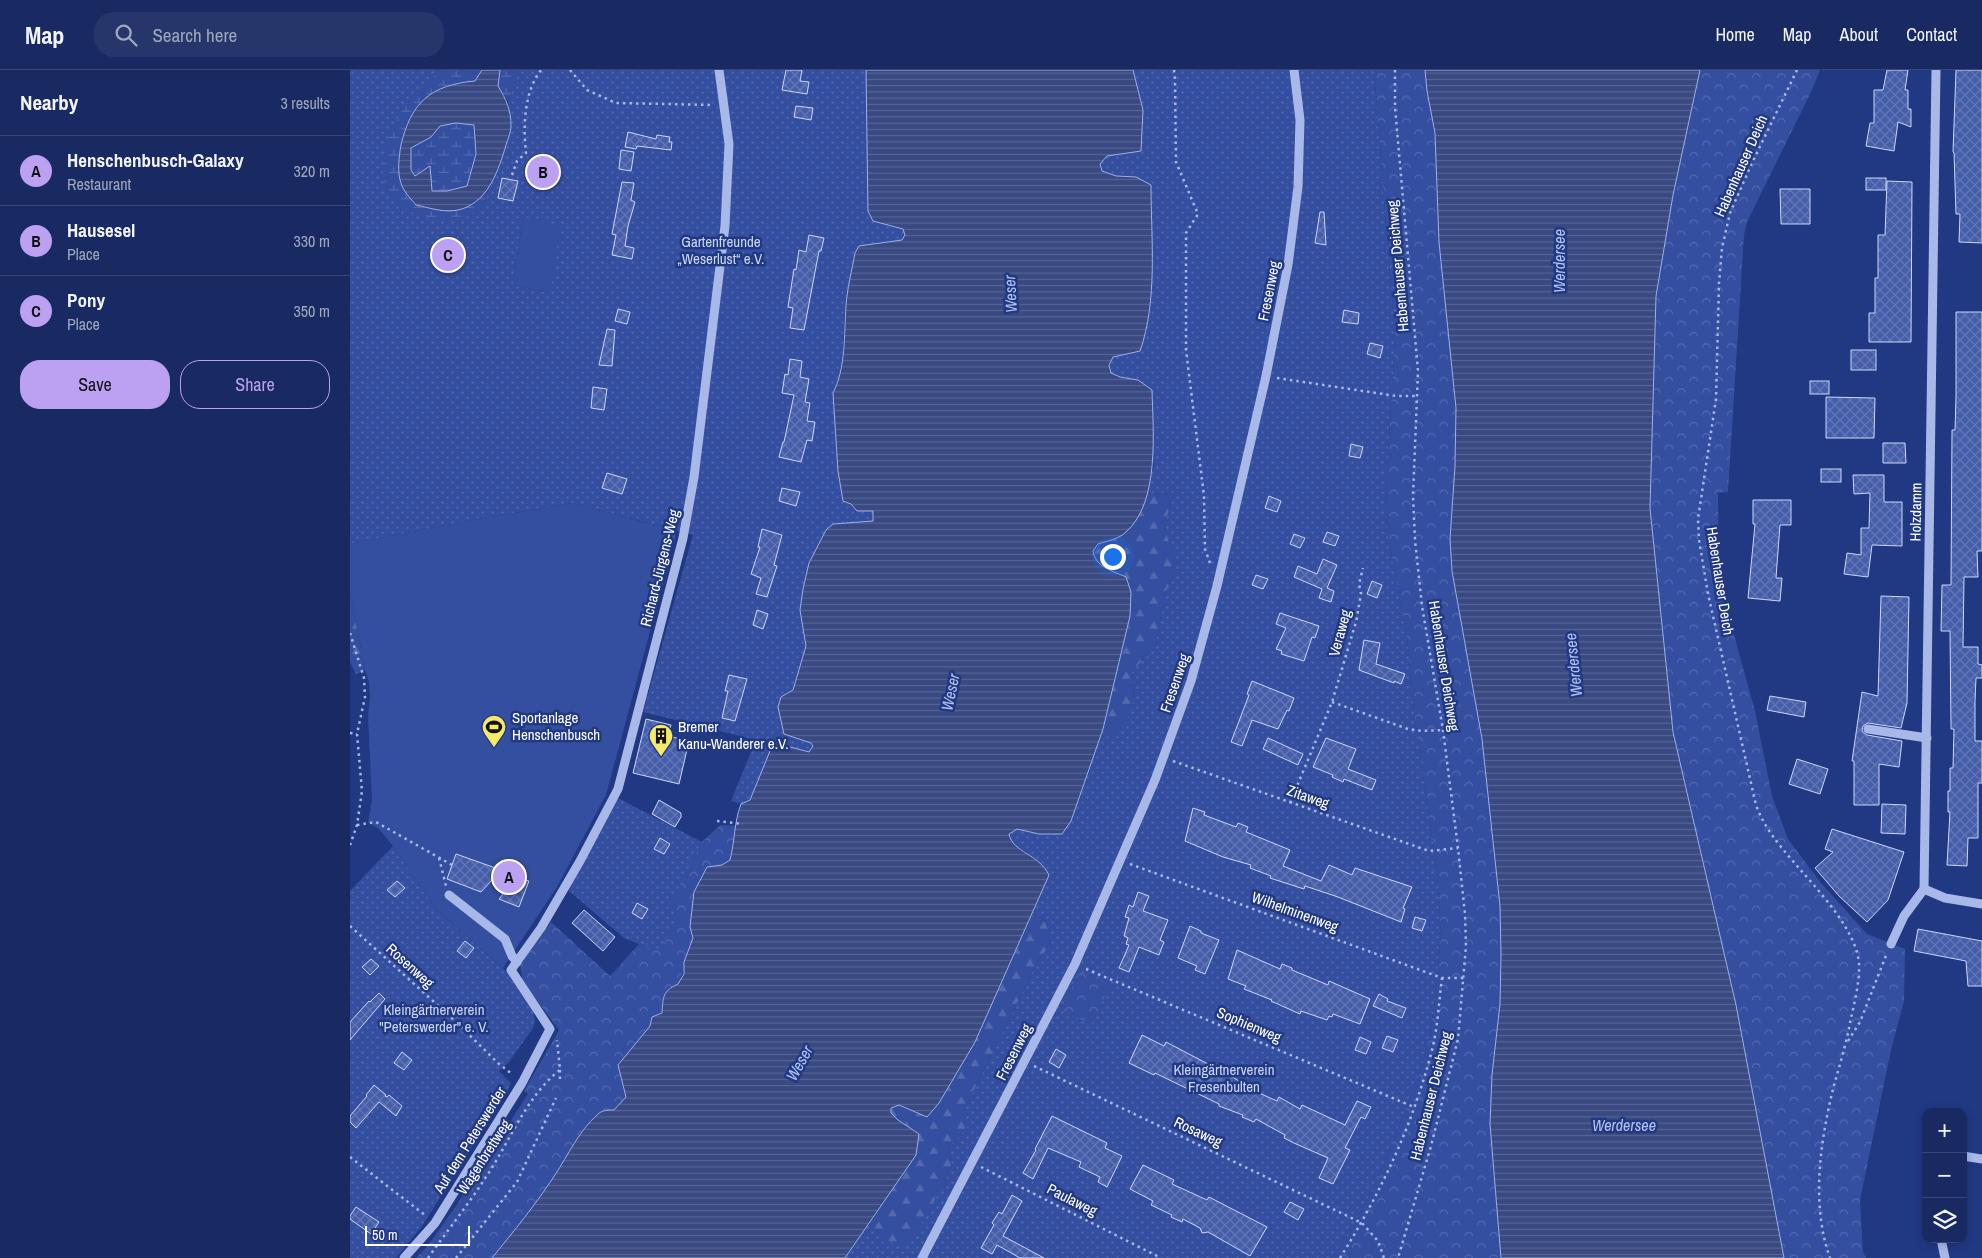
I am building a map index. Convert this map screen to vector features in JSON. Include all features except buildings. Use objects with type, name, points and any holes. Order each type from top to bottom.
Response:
[{"type":"street","name":"Richard-Jürgens-Weg","points":[[517,962],[541,928],[580,861],[618,788],[683,538],[699,439],[725,226],[729,144],[719,70]]},
{"type":"street","name":"Fresenweg","points":[[922,1258],[1075,964],[1163,757],[1191,681],[1217,586],[1266,376],[1288,264],[1298,187],[1300,120],[1294,70]]},
{"type":"street","name":"Holzdamm","points":[[1924,889],[1936,70]]},
{"type":"street","points":[[1868,729],[1927,738]]},
{"type":"street","points":[[1891,944],[1904,916],[1924,889],[1945,898],[1982,904]]},
{"type":"street","points":[[449,895],[505,939],[512,956],[517,962],[511,970],[550,1029]]},
{"type":"street","name":"Auf dem Peterswerder","points":[[404,1258],[435,1223],[522,1082],[550,1029]]},
{"type":"street","points":[[1967,1157],[1982,1159]]},
{"type":"street","points":[[1943,1243],[1945,1258]]},
{"type":"path","points":[[512,176],[517,161],[526,153],[524,127],[533,80],[541,70]]},
{"type":"path","points":[[570,70],[587,90],[616,102],[723,106]]},
{"type":"path","points":[[1174,70],[1176,79],[1176,162],[1198,214],[1186,232],[1186,350],[1204,496],[1205,550],[1217,586]]},
{"type":"path","name":"Habenhauser Deichweg","points":[[1394,70],[1395,107],[1418,362],[1414,496],[1415,540],[1422,606],[1443,730],[1465,914],[1464,978],[1458,1039],[1431,1146],[1398,1258]]},
{"type":"path","name":"Habenhauser Deich","points":[[1797,70],[1730,213],[1722,248],[1716,399],[1700,500],[1699,526],[1708,594],[1756,805],[1763,822],[1772,836],[1818,890],[1841,921],[1852,941],[1859,962],[1856,992],[1846,1045],[1833,1090],[1822,1140],[1819,1205],[1825,1245],[1830,1258]]},
{"type":"path","points":[[1266,376],[1396,396],[1418,396]]},
{"type":"path","name":"Veraweg","points":[[1290,803],[1332,702],[1356,622],[1361,594],[1359,584],[1363,568]]},
{"type":"path","points":[[350,633],[364,678],[365,697],[357,734],[362,791],[357,825],[350,845]]},
{"type":"path","points":[[1332,702],[1408,729],[1422,731],[1443,730]]},
{"type":"path","points":[[350,733],[357,734]]},
{"type":"path","name":"Zitaweg","points":[[1163,757],[1429,851],[1458,848]]},
{"type":"path","points":[[717,821],[743,824]]},
{"type":"path","points":[[357,825],[376,822],[452,865]]},
{"type":"path","points":[[438,858],[449,895]]},
{"type":"path","name":"Wilhelminenweg","points":[[1120,860],[1442,978],[1464,978]]},
{"type":"path","name":"Rosenweg","points":[[350,926],[454,1020],[498,1064],[522,1082]]},
{"type":"path","name":"Habenhauser Deich","points":[[1846,1045],[1860,1022],[1891,944]]},
{"type":"path","name":"Sophienweg","points":[[1075,964],[1414,1107]]},
{"type":"path","name":"Habenhauser Deichweg","points":[[1340,1258],[1362,1223],[1408,1129],[1433,1045],[1442,978]]},
{"type":"path","points":[[550,1029],[557,1040],[560,1081]]},
{"type":"path","name":"Rosaweg","points":[[1024,1062],[1362,1223]]},
{"type":"path","name":"Wagenbrettweg","points":[[428,1258],[486,1177],[538,1091],[560,1070]]},
{"type":"path","points":[[456,1258],[517,1182],[556,1098]]},
{"type":"path","points":[[350,1157],[435,1223]]},
{"type":"path","name":"Paulaweg","points":[[973,1162],[1162,1258]]},
{"type":"path","points":[[1362,1223],[1378,1242],[1384,1258]]},
{"type":"green space","name":"Gartenfreunde „Weserlust“ e.V.","points":[[350,70],[437,70],[436,75],[429,83],[414,94],[386,187],[411,211],[483,207],[488,189],[499,169],[511,127],[508,101],[520,70],[866,70],[867,86],[895,226],[903,229],[905,235],[902,240],[859,246],[855,253],[846,302],[842,360],[833,393],[838,471],[843,501],[851,504],[857,511],[874,511],[873,521],[826,530],[809,563],[800,610],[806,646],[793,690],[781,697],[784,734],[811,743],[813,746],[809,752],[779,744],[770,752],[750,800],[741,804],[731,801],[756,740],[643,712],[693,535],[573,503],[350,544]],"holes":[[[523,217],[550,293],[513,285]]]},
{"type":"green space","points":[[437,70],[482,70],[475,81],[464,82],[406,124],[399,156],[400,183],[475,203],[488,189],[483,207],[463,217],[450,220],[428,218],[406,208],[389,190],[383,175],[384,155],[396,121],[408,101],[431,81]]},
{"type":"green space","points":[[500,70],[520,70],[508,101],[498,86]]},
{"type":"green space","name":"Kleingärtnerverein Fresenbulten","points":[[1133,70],[1374,70],[1395,340],[1386,488],[1388,536],[1407,638],[1415,720],[1437,870],[1441,932],[1436,993],[1430,1034],[1421,1070],[1377,1181],[1361,1212],[1332,1258],[845,1258],[869,1224],[887,1240],[952,1169],[949,1146],[967,1128],[963,1112],[1038,961],[1051,944],[1047,921],[1032,915],[1049,875],[1025,851],[1016,848],[1010,841],[1008,834],[1017,829],[1039,834],[1071,821],[1103,729],[1117,735],[1134,696],[1132,672],[1156,644],[1165,592],[1173,579],[1174,556],[1164,527],[1174,493],[1146,494],[1154,465],[1138,380],[1120,377],[1111,373],[1109,365],[1113,357],[1140,351],[1146,331],[1151,290],[1151,185],[1136,177],[1116,176],[1102,171],[1100,163],[1107,156],[1121,154],[1143,110]]},
{"type":"green space","points":[[1374,70],[1425,70],[1435,133],[1439,242],[1456,408],[1455,466],[1450,539],[1452,571],[1482,739],[1500,906],[1500,1004],[1492,1075],[1490,1123],[1501,1258],[1332,1258],[1361,1212],[1377,1181],[1421,1070],[1430,1034],[1436,993],[1441,932],[1437,870],[1415,720],[1407,638],[1388,536],[1386,488],[1395,340]]},
{"type":"green space","points":[[1700,70],[1820,70],[1747,222],[1744,235],[1728,492],[1718,493],[1719,565],[1729,617],[1755,711],[1772,796],[1788,839],[1821,883],[1867,934],[1905,949],[1904,1001],[1891,1050],[1860,1200],[1863,1252],[1866,1258],[1784,1258],[1736,1005],[1673,732],[1650,508],[1656,296],[1673,195]]},
{"type":"green space","points":[[456,123],[474,125],[476,154],[467,186],[447,191],[432,191],[430,167],[414,176],[411,170],[411,147],[431,137],[440,126]]},
{"type":"green space","points":[[523,217],[561,226],[550,293],[513,285]]},
{"type":"green space","points":[[1174,493],[1164,527],[1174,556],[1173,579],[1165,592],[1156,644],[1132,672],[1132,705],[1123,727],[1117,735],[1103,729],[1130,616],[1131,592],[1117,575],[1097,561],[1093,551],[1098,544],[1112,540],[1142,511],[1146,494]]},
{"type":"green space","name":"Sportanlage Henschenbusch","points":[[573,503],[677,531],[606,795],[557,887],[503,968],[435,908],[393,846],[379,829],[368,822],[372,800],[368,716],[370,697],[369,682],[350,592],[350,544]]},
{"type":"green space","points":[[350,592],[365,670],[356,674],[350,662]]},
{"type":"green space","points":[[618,798],[702,842],[721,825],[693,937],[659,952],[624,938],[568,890]]},
{"type":"green space","points":[[721,825],[737,826],[730,860],[722,865],[707,867],[703,874],[692,903],[690,926],[693,938],[680,980],[678,984],[669,988],[662,1004],[662,1013],[652,1017],[650,1026],[618,1065],[626,1097],[614,1110],[600,1112],[590,1121],[540,1196],[492,1258],[416,1258],[426,1248],[456,1206],[528,1094],[524,1091],[559,1030],[523,982],[520,965],[551,922],[610,976],[639,944],[660,952],[678,915],[668,908],[702,842]]},
{"type":"green space","name":"Kleingärtnerverein \"Peterswerder\" e. V.","points":[[393,846],[435,908],[506,971],[532,1007],[535,1020],[533,1028],[509,1062],[499,1071],[511,1083],[507,1092],[422,1226],[396,1258],[350,1258],[350,891]]},
{"type":"green space","points":[[1032,915],[1047,921],[1051,944],[1038,961],[963,1112],[967,1128],[949,1147],[952,1169],[914,1237],[902,1247],[887,1240],[869,1224],[916,1155],[919,1134],[898,1120],[891,1113],[891,1108],[899,1105],[927,1117],[939,1103],[975,1042]]},
{"type":"green space","points":[[1080,972],[1110,985],[1092,1024],[1061,1010]]},
{"type":"water","points":[[482,70],[500,70],[498,86],[508,105],[510,115],[511,126],[509,136],[492,183],[479,199],[462,209],[444,211],[416,205],[402,186],[399,169],[401,145],[411,117],[425,98],[435,92],[460,83],[475,81]],"holes":[[[456,123],[474,125],[476,154],[467,186],[447,191],[432,191],[430,166],[415,176],[411,170],[411,148],[431,137],[440,126]]]},
{"type":"water","name":"Weser","points":[[866,70],[1133,70],[1143,110],[1141,151],[1107,156],[1100,164],[1102,171],[1116,176],[1136,177],[1151,185],[1151,290],[1146,331],[1140,351],[1113,357],[1109,365],[1111,373],[1120,377],[1138,380],[1152,390],[1153,445],[1149,485],[1145,503],[1137,519],[1126,532],[1098,544],[1093,551],[1094,556],[1101,565],[1126,577],[1131,592],[1130,616],[1103,729],[1071,821],[1062,834],[1039,834],[1017,829],[1009,834],[1015,845],[1039,862],[1049,875],[975,1042],[939,1103],[927,1117],[899,1105],[891,1108],[891,1113],[898,1120],[919,1134],[916,1155],[845,1258],[492,1258],[540,1196],[585,1128],[599,1113],[614,1110],[626,1097],[618,1065],[650,1026],[652,1017],[662,1013],[665,995],[669,989],[678,984],[684,974],[684,962],[693,938],[690,927],[694,892],[707,867],[722,865],[730,860],[741,804],[750,800],[770,751],[779,744],[809,752],[813,746],[811,743],[784,734],[778,707],[781,697],[793,690],[806,646],[800,610],[809,563],[826,530],[833,524],[873,521],[873,511],[857,511],[851,504],[843,501],[838,471],[833,393],[842,362],[848,286],[855,253],[859,246],[902,240],[905,235],[903,229],[873,221],[868,211]]},
{"type":"water","name":"Werdersee","points":[[1425,70],[1700,70],[1673,195],[1656,296],[1650,508],[1673,732],[1736,1005],[1784,1258],[1501,1258],[1490,1124],[1492,1075],[1500,1004],[1500,906],[1482,739],[1452,571],[1450,539],[1455,466],[1456,408],[1439,242],[1435,133]]},
{"type":"place","name":"Hausesel","points":[[543,172]]},
{"type":"place","name":"Pony","points":[[448,255]]},
{"type":"place","name":"Sportanlage Henschenbusch","points":[[494,748]]},
{"type":"place","name":"Bremer Kanu-Wanderer e.V.","points":[[661,757]]},
{"type":"place","name":"Henschenbusch-Galaxy","points":[[509,877]]}]
